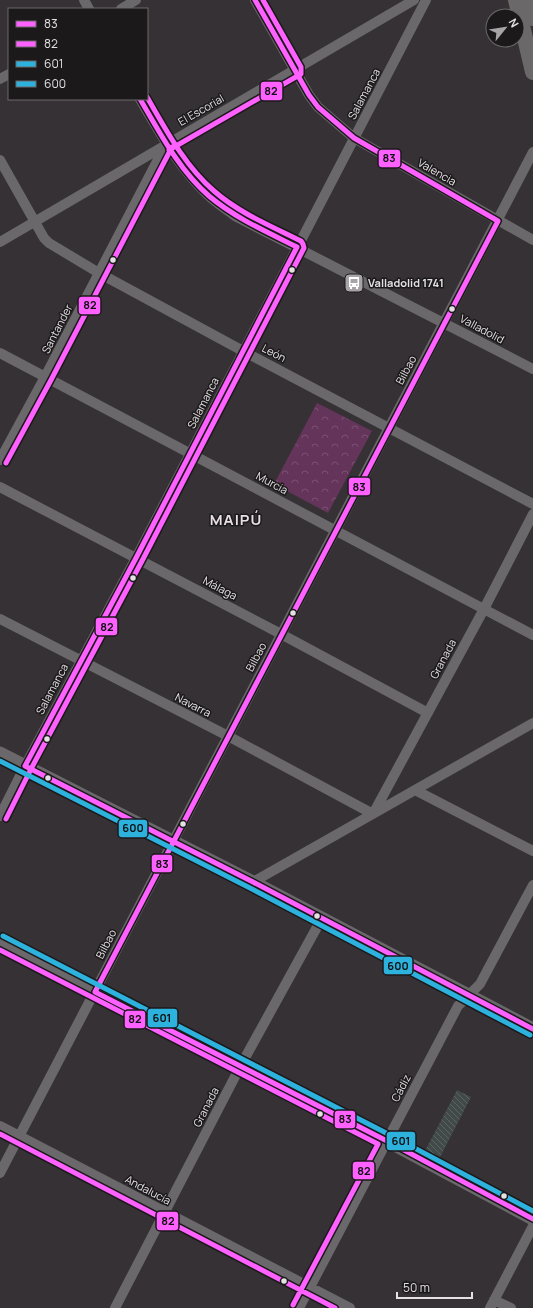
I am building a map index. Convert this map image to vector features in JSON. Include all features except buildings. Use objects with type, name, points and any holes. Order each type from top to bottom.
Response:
[{"type":"main road","points":[[516,0],[533,72]]},
{"type":"main road","points":[[530,0],[533,18]]},
{"type":"street","points":[[123,8],[136,0]]},
{"type":"street","name":"Valencia","points":[[255,0],[309,95],[318,107],[354,138],[533,240]]},
{"type":"street","name":"El Escorial","points":[[0,242],[414,0]]},
{"type":"street","name":"Salamanca","points":[[0,816],[426,0]]},
{"type":"street","name":"Valladolid","points":[[141,100],[166,144],[190,177],[209,196],[235,216],[533,369]]},
{"type":"street","name":"Santander","points":[[0,460],[45,377],[166,144]]},
{"type":"street","name":"Bilbao","points":[[0,1173],[533,152]]},
{"type":"street","name":"León","points":[[0,160],[44,238],[49,243],[99,273],[243,351],[533,504]]},
{"type":"street","name":"Murcia","points":[[0,353],[533,635]]},
{"type":"street","name":"Málaga","points":[[0,487],[281,634],[428,713]]},
{"type":"street","name":"Granada","points":[[373,814],[484,609],[533,514]]},
{"type":"street","name":"Navarra","points":[[0,620],[228,736],[373,814]]},
{"type":"street","points":[[253,882],[533,723]]},
{"type":"street","points":[[0,753],[253,882],[533,1029]]},
{"type":"street","points":[[415,790],[533,851]]},
{"type":"street","name":"Cádiz","points":[[299,1308],[458,1006],[480,984],[533,885]]},
{"type":"street","name":"Granada","points":[[115,1308],[240,1067],[322,918]]},
{"type":"street","points":[[0,942],[240,1067],[387,1141],[533,1219]]},
{"type":"street","name":"Andalucía","points":[[0,1126],[350,1308]]},
{"type":"street","points":[[511,1308],[492,1304],[533,1226]]},
{"type":"green space","points":[[317,403],[372,431],[328,513],[274,484]]},
{"type":"transit line","name":"83","points":[[255,0],[309,95],[318,107],[354,138],[498,221],[95,992],[387,1141],[533,1219]]},
{"type":"transit line","name":"82","points":[[169,150],[301,74],[301,67],[263,0]]},
{"type":"transit line","name":"82","points":[[6,819],[304,248],[301,241],[256,219],[234,206],[214,191],[185,159],[148,99]]},
{"type":"transit line","name":"83","points":[[141,100],[179,163],[198,186],[219,204],[240,218],[297,247],[136,558],[25,766],[253,882],[533,1029]]},
{"type":"transit line","name":"82","points":[[6,463],[51,380],[172,147]]},
{"type":"transit line","name":"600","points":[[0,761],[250,888],[530,1035]]},
{"type":"transit line","name":"601","points":[[3,936],[390,1135],[533,1211]]},
{"type":"transit line","name":"82","points":[[0,950],[378,1144],[293,1305]]},
{"type":"transit line","name":"82","points":[[0,1134],[335,1308]]},
{"type":"place","name":"Valladolid 1741","points":[[354,283]]},
{"type":"district","name":"MAIPÚ","points":[[236,520]]}]
